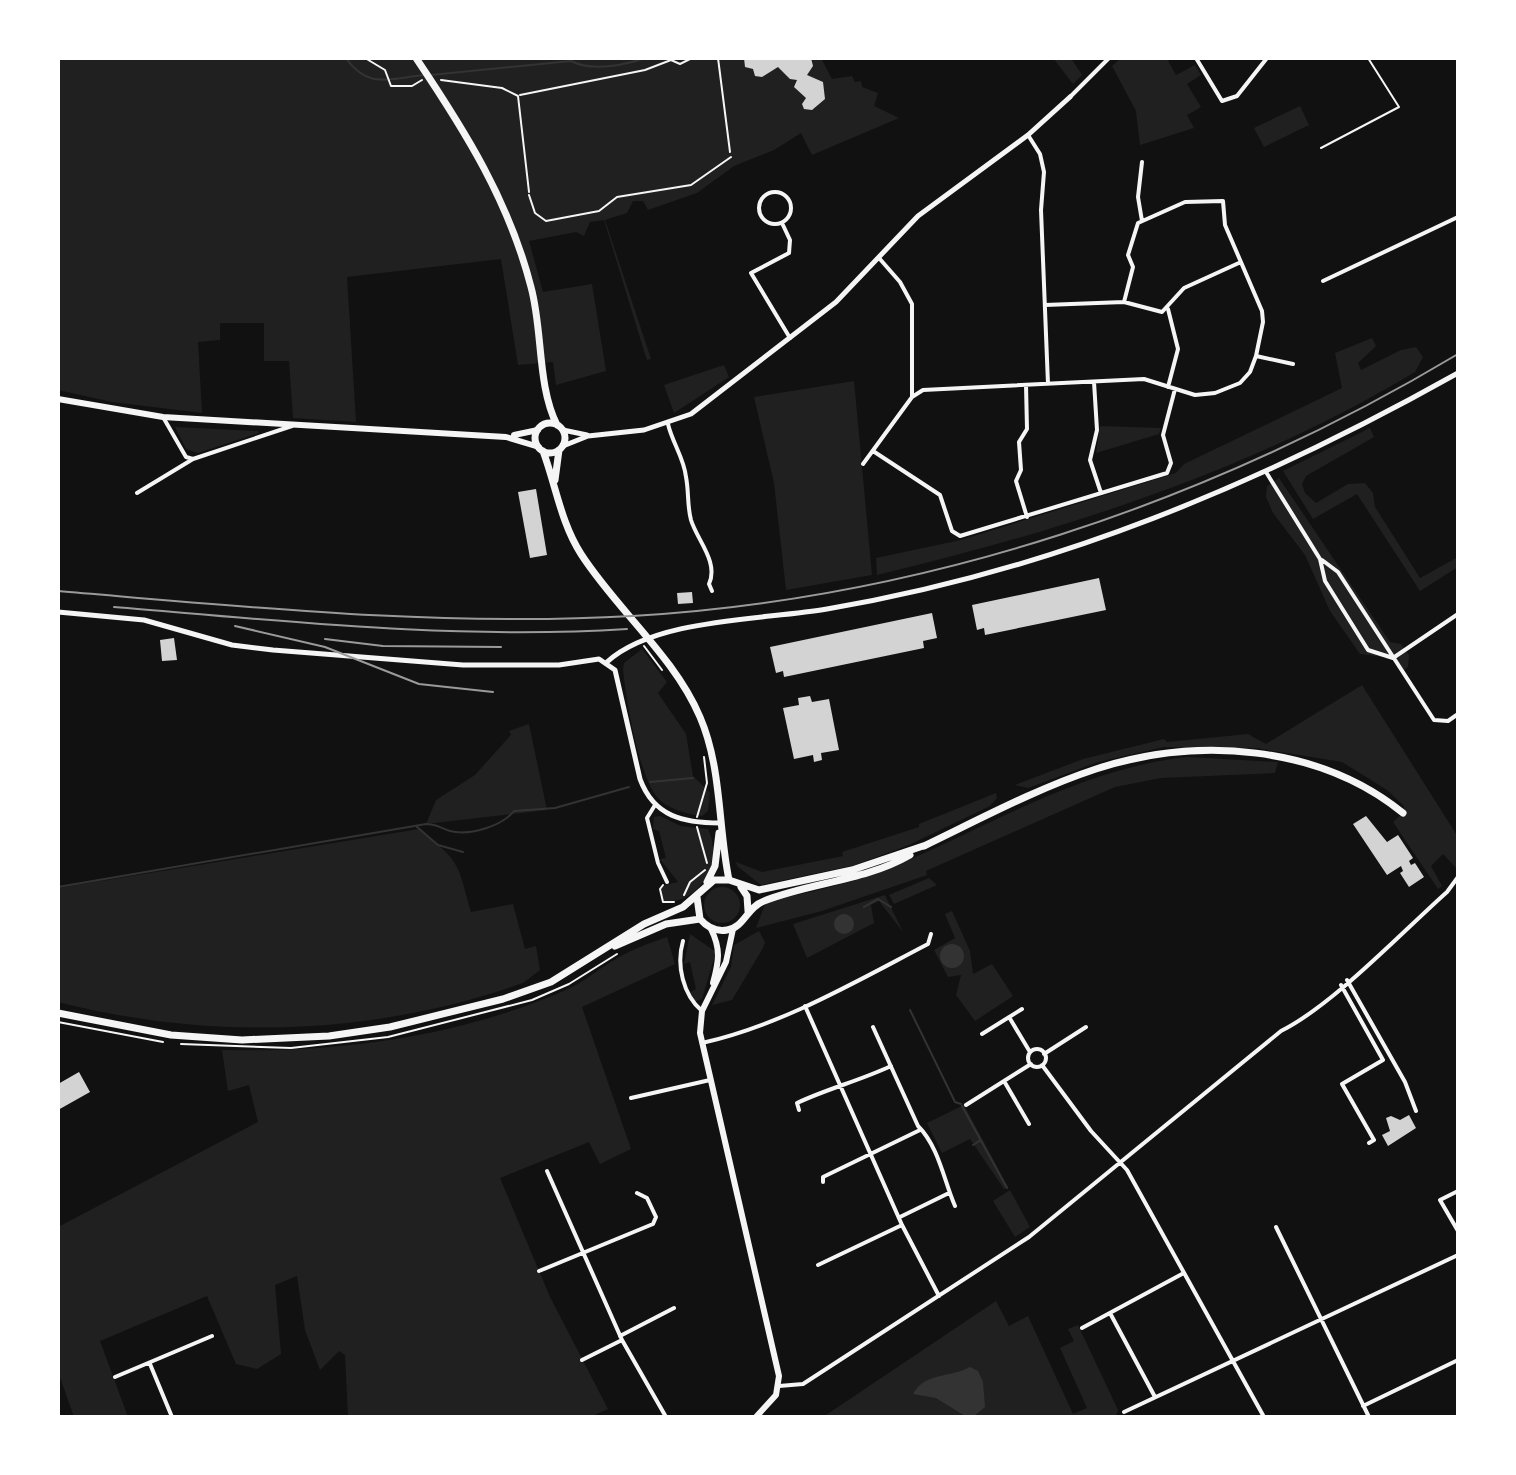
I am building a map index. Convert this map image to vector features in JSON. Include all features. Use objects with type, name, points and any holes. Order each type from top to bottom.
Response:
[{"type":"main road","points":[[416,58],[478,152],[518,243],[543,346],[548,402],[541,449],[555,483],[566,525],[587,563],[694,704],[705,730],[733,881],[747,896],[748,911]]},
{"type":"main road","points":[[58,399],[163,417],[506,437],[541,449],[561,448]]},
{"type":"main road","points":[[548,402],[560,427],[561,448],[555,483]]},
{"type":"main road","points":[[506,437],[542,427],[560,427]]},
{"type":"main road","points":[[707,884],[733,881],[759,890],[852,870],[926,845],[1079,775],[1143,757],[1188,752],[1252,753],[1322,767],[1364,784],[1403,813]]},
{"type":"main road","points":[[58,1013],[194,1037],[242,1040],[329,1036],[420,1021],[503,999],[559,978],[644,924],[697,897],[715,866],[720,823]]},
{"type":"main road","points":[[756,1417],[771,1403],[779,1386],[702,1043],[702,1011],[726,962],[733,929],[748,911],[762,901],[896,863],[926,845]]},
{"type":"main road","points":[[697,897],[700,919],[711,929],[719,944],[720,956],[711,989]]},
{"type":"main road","points":[[599,953],[666,924],[700,919]]},
{"type":"main road","points":[[711,929],[733,929]]},
{"type":"street","points":[[561,448],[588,436],[668,424],[691,414],[836,302],[905,229],[940,198],[1028,135],[1109,58]]},
{"type":"street","points":[[1196,58],[1222,101],[1237,96],[1267,58]]},
{"type":"street","points":[[1028,135],[1040,154],[1044,172],[1041,210],[1048,384]]},
{"type":"street","points":[[1142,162],[1138,197],[1142,221]]},
{"type":"street","points":[[771,192],[783,193],[790,201],[791,213],[782,223],[769,223],[760,214],[760,201],[771,192]]},
{"type":"street","points":[[863,464],[912,397],[923,390],[1144,379],[1195,395],[1215,393],[1247,377],[1256,356],[1262,311],[1225,225],[1223,201],[1185,202],[1135,226],[1128,255],[1133,267],[1124,302]]},
{"type":"street","points":[[1323,281],[1458,217]]},
{"type":"street","points":[[782,223],[790,240],[789,253],[780,261],[751,273],[790,338]]},
{"type":"street","points":[[879,258],[900,282],[912,304],[912,397]]},
{"type":"street","points":[[1045,305],[1124,302],[1155,311],[1168,309],[1184,288],[1241,262]]},
{"type":"street","points":[[1168,309],[1178,349],[1168,387]]},
{"type":"street","points":[[1256,356],[1293,364]]},
{"type":"street","points":[[607,662],[633,642],[829,609],[1040,560],[1154,520],[1266,472],[1353,430],[1458,373]]},
{"type":"street","points":[[1093,382],[1097,430],[1090,460],[1101,493]]},
{"type":"street","points":[[1026,385],[1027,429],[1019,442],[1021,470],[1016,481],[1027,517]]},
{"type":"street","points":[[873,451],[940,495],[952,531],[960,536],[1167,473],[1171,463],[1163,435],[1175,389]]},
{"type":"street","points":[[163,417],[186,457],[193,459]]},
{"type":"street","points":[[668,424],[686,477],[686,500],[694,528],[705,546],[713,576],[709,584],[712,591]]},
{"type":"street","points":[[137,493],[193,459],[293,426]]},
{"type":"street","points":[[560,427],[588,436]]},
{"type":"street","points":[[1266,472],[1320,559],[1325,581],[1368,650],[1393,658]]},
{"type":"street","points":[[1320,559],[1338,572],[1434,720],[1441,722],[1458,714]]},
{"type":"street","points":[[58,612],[144,620],[232,645],[273,650],[463,665],[559,665],[599,659],[615,670],[640,779],[655,805],[678,820],[720,823]]},
{"type":"street","points":[[1393,658],[1458,614]]},
{"type":"street","points":[[655,805],[647,818],[658,863],[667,882]]},
{"type":"street","points":[[779,1386],[803,1384],[1029,1237],[1347,980],[1447,892],[1458,877]]},
{"type":"street","points":[[702,1043],[739,1034],[805,1006],[928,944],[931,934]]},
{"type":"street","points":[[683,941],[678,957],[689,1000],[702,1011]]},
{"type":"street","points":[[1347,980],[1405,1082],[1416,1111]]},
{"type":"street","points":[[1341,985],[1383,1060],[1342,1084],[1374,1140],[1369,1143]]},
{"type":"street","points":[[805,1006],[902,1225],[939,1296]]},
{"type":"street","points":[[982,1034],[1022,1009]]},
{"type":"street","points":[[1009,1017],[1030,1052],[1031,1064]]},
{"type":"street","points":[[873,1027],[920,1130]]},
{"type":"street","points":[[1042,1065],[1044,1054],[1086,1027]]},
{"type":"street","points":[[1030,1052],[1037,1049],[1044,1054]]},
{"type":"street","points":[[966,1105],[1031,1064],[1042,1065],[1140,1192],[1182,1274],[1264,1417]]},
{"type":"street","points":[[799,1110],[797,1103],[835,1085],[848,1087],[892,1066]]},
{"type":"street","points":[[631,1098],[710,1080]]},
{"type":"street","points":[[1004,1081],[1029,1124]]},
{"type":"street","points":[[823,1182],[823,1177],[920,1130],[926,1131],[952,1191],[900,1217]]},
{"type":"street","points":[[547,1171],[621,1338],[666,1417]]},
{"type":"street","points":[[1458,1191],[1440,1200],[1458,1231]]},
{"type":"street","points":[[539,1271],[653,1224],[656,1217],[647,1198],[637,1193]]},
{"type":"street","points":[[949,1193],[955,1206]]},
{"type":"street","points":[[818,1265],[902,1225]]},
{"type":"street","points":[[1276,1227],[1369,1417]]},
{"type":"street","points":[[1124,1412],[1458,1255]]},
{"type":"street","points":[[1082,1328],[1182,1274]]},
{"type":"street","points":[[582,1360],[674,1308]]},
{"type":"street","points":[[1110,1313],[1155,1397]]},
{"type":"street","points":[[115,1377],[212,1336]]},
{"type":"street","points":[[1363,1406],[1458,1360]]},
{"type":"street","points":[[150,1363],[172,1417]]},
{"type":"lane","points":[[1321,148],[1399,107],[1368,58]]},
{"type":"lane","points":[[529,195],[535,213],[546,221],[599,211],[617,197],[691,185],[731,157]]},
{"type":"path","points":[[365,58],[385,70],[391,86],[412,86],[421,80],[462,81],[477,87],[502,88],[518,96],[645,70],[671,60],[680,64],[692,58]]},
{"type":"path","points":[[718,58],[731,157]]},
{"type":"path","points":[[518,96],[529,195]]},
{"type":"path","points":[[654,659],[670,680]]},
{"type":"path","points":[[697,815],[707,783],[703,746]]},
{"type":"path","points":[[667,882],[660,889],[663,902],[683,900],[690,882],[709,868],[697,828]]},
{"type":"path","points":[[176,1044],[291,1048],[388,1037],[532,1000],[569,984],[628,948]]},
{"type":"path","points":[[58,1022],[165,1042]]},
{"type":"shaded area","points":[[58,58],[821,58],[832,79],[852,76],[855,82],[861,81],[862,87],[878,93],[874,106],[899,118],[812,155],[801,133],[774,150],[734,166],[697,193],[648,210],[643,201],[633,201],[627,213],[605,220],[651,359],[647,360],[604,220],[590,222],[584,236],[576,232],[529,241],[543,292],[592,284],[606,371],[556,385],[553,362],[518,365],[501,259],[347,277],[356,422],[293,418],[289,361],[264,361],[264,323],[220,323],[220,340],[198,342],[202,413],[112,402],[58,390]]},
{"type":"shaded area","points":[[1053,58],[1071,58],[1082,75],[1073,84]]},
{"type":"shaded area","points":[[1121,58],[1172,58],[1168,61],[1176,75],[1195,65],[1201,75],[1187,84],[1201,107],[1187,115],[1194,128],[1140,145],[1136,111],[1112,66]]},
{"type":"shaded area","points":[[1300,106],[1309,125],[1264,147],[1254,128]]},
{"type":"shaded area","points":[[1372,338],[1376,346],[1358,363],[1361,370],[1401,350],[1416,347],[1423,357],[1415,372],[1287,440],[1154,494],[1086,517],[877,575],[876,558],[961,540],[1176,473],[1184,464],[1342,388],[1335,353]]},
{"type":"shaded area","points":[[724,365],[729,377],[674,413],[664,385]]},
{"type":"shaded area","points":[[854,381],[872,575],[786,590],[774,483],[754,397]]},
{"type":"shaded area","points":[[1100,426],[1161,428],[1159,434],[1096,453]]},
{"type":"shaded area","points":[[175,427],[259,433],[198,453],[186,449]]},
{"type":"shaded area","points":[[1370,428],[1374,437],[1306,476],[1302,484],[1305,493],[1316,503],[1348,484],[1365,483],[1373,493],[1375,507],[1420,578],[1458,557],[1458,567],[1420,591],[1357,494],[1313,519],[1283,471]]},
{"type":"shaded area","points":[[1279,478],[1390,642],[1401,644],[1409,655],[1408,667],[1402,671],[1393,658],[1360,654],[1330,611],[1305,555],[1273,513],[1266,497],[1267,486]]},
{"type":"shaded area","points":[[642,649],[667,682],[658,693],[686,734],[693,776],[710,793],[708,811],[702,816],[666,805],[657,797],[644,771],[630,716],[623,669],[624,663]]},
{"type":"shaded area","points":[[1362,685],[1458,837],[1458,870],[1443,854],[1431,866],[1442,886],[1438,889],[1393,822],[1403,813],[1404,806],[1387,790],[1342,762],[1257,748],[1164,747],[1098,762],[1028,788],[1015,785],[1083,759],[1164,739],[1167,742],[1248,734],[1266,744]]},
{"type":"shaded area","points":[[529,724],[547,810],[426,824],[436,800],[475,775],[511,735],[509,731]]},
{"type":"shaded area","points":[[1187,757],[1278,762],[1275,773],[1161,778],[1115,787],[926,871],[927,875],[822,911],[756,928],[765,904],[773,900],[844,884],[885,870],[1070,787],[1147,764]]},
{"type":"shaded area","points":[[996,793],[997,798],[990,806],[909,845],[855,865],[761,885],[737,866],[736,862],[762,872],[843,856],[842,852],[919,827],[919,824]]},
{"type":"shaded area","points":[[660,816],[681,826],[708,829],[712,841],[711,867],[705,878],[688,896],[676,901],[663,902],[661,886],[678,882],[660,859],[666,858],[659,831],[653,829],[654,817]]},
{"type":"shaded area","points":[[419,829],[450,856],[463,882],[471,912],[513,904],[525,949],[536,946],[540,970],[523,983],[467,1001],[409,1014],[351,1023],[292,1027],[174,1023],[116,1015],[58,1002],[58,888]]},
{"type":"shaded area","points":[[929,878],[937,885],[894,904],[889,895]]},
{"type":"shaded area","points":[[722,887],[735,892],[740,905],[735,918],[722,923],[709,918],[704,905],[709,892]]},
{"type":"shaded area","points":[[885,895],[903,932],[879,901],[871,905],[874,923],[807,958],[793,924]]},
{"type":"shaded area","points":[[952,911],[970,951],[973,974],[992,964],[1013,996],[975,1021],[956,995],[961,975],[948,977],[934,950],[955,938],[945,914]]},
{"type":"shaded area","points":[[844,914],[851,917],[854,924],[851,931],[844,934],[837,931],[834,924],[837,917]]},
{"type":"shaded area","points":[[759,931],[765,942],[763,948],[732,1000],[712,1005],[731,967],[734,945]]},
{"type":"shaded area","points":[[690,934],[716,952],[702,999],[697,1001],[693,1000],[691,992],[696,989],[690,962],[684,964]]},
{"type":"shaded area","points":[[667,937],[675,964],[582,1007],[631,1149],[600,1164],[589,1142],[500,1178],[550,1297],[608,1409],[590,1417],[348,1417],[345,1355],[339,1351],[320,1370],[305,1330],[297,1276],[275,1285],[281,1354],[257,1369],[236,1364],[207,1296],[100,1341],[128,1417],[74,1417],[58,1372],[58,1227],[258,1122],[249,1085],[228,1091],[222,1050],[355,1045],[443,1030],[529,1005],[570,988],[624,954]]},
{"type":"shaded area","points":[[952,944],[961,947],[964,956],[961,965],[952,968],[943,965],[940,956],[943,947]]},
{"type":"shaded area","points":[[964,1105],[1008,1187],[1004,1189],[970,1139],[942,1153],[927,1123]]},
{"type":"shaded area","points":[[1010,1190],[1030,1227],[1015,1237],[993,1201]]},
{"type":"shaded area","points":[[996,1301],[1009,1326],[1028,1316],[1073,1414],[1087,1408],[1060,1348],[1074,1341],[1068,1329],[1078,1325],[1118,1410],[1116,1416],[823,1417]]},
{"type":"shaded area","points":[[970,1367],[978,1371],[983,1382],[985,1407],[974,1416],[965,1416],[936,1398],[913,1394],[924,1382]]},
{"type":"building","points":[[744,58],[811,58],[813,66],[807,75],[823,82],[825,99],[812,110],[804,109],[802,104],[806,98],[794,87],[797,80],[790,79],[778,67],[762,77],[755,76],[753,69],[745,67]]},
{"type":"building","points":[[536,489],[547,555],[530,558],[518,492]]},
{"type":"building","points":[[1099,578],[1106,610],[985,635],[984,628],[977,630],[972,605]]},
{"type":"building","points":[[692,592],[693,603],[678,604],[677,593]]},
{"type":"building","points":[[932,613],[937,638],[923,641],[924,648],[784,677],[783,671],[776,673],[770,647]]},
{"type":"building","points":[[174,638],[177,660],[162,661],[160,640]]},
{"type":"building","points":[[810,696],[812,702],[829,699],[839,750],[821,753],[822,760],[814,762],[813,755],[794,759],[783,708],[799,705],[798,698]]},
{"type":"building","points":[[1366,816],[1387,842],[1398,835],[1413,858],[1409,861],[1411,865],[1415,863],[1424,877],[1409,887],[1400,873],[1403,871],[1401,866],[1387,875],[1353,824]]},
{"type":"building","points":[[79,1072],[90,1092],[58,1110],[58,1084]]},
{"type":"building","points":[[1409,1115],[1416,1128],[1388,1146],[1382,1135],[1390,1131],[1386,1118],[1391,1116],[1400,1120]]},
{"type":"waterway","points":[[346,58],[354,68],[371,78],[381,80],[425,75]]},
{"type":"waterway","points":[[431,75],[571,61],[588,66],[608,66],[646,58]]},
{"type":"waterway","points":[[650,782],[693,778]]},
{"type":"waterway","points":[[58,887],[426,824],[450,831],[476,831],[502,821],[514,811],[555,808],[629,787]]},
{"type":"waterway","points":[[417,827],[438,845],[463,852]]},
{"type":"waterway","points":[[864,907],[878,899],[891,907]]},
{"type":"waterway","points":[[910,1010],[955,1102],[961,1104]]},
{"type":"waterway","points":[[962,1106],[1007,1188]]},
{"type":"waterway","points":[[973,1145],[981,1140]]},
{"type":"railway","points":[[58,591],[345,614],[561,619],[741,606],[849,589],[956,565],[1061,534],[1164,498],[1265,455],[1363,407],[1458,354]]},
{"type":"railway","points":[[114,607],[434,631],[627,629]]},
{"type":"railway","points":[[235,626],[325,647],[419,684],[493,692]]},
{"type":"railway","points":[[325,639],[383,646],[501,647]]}]
